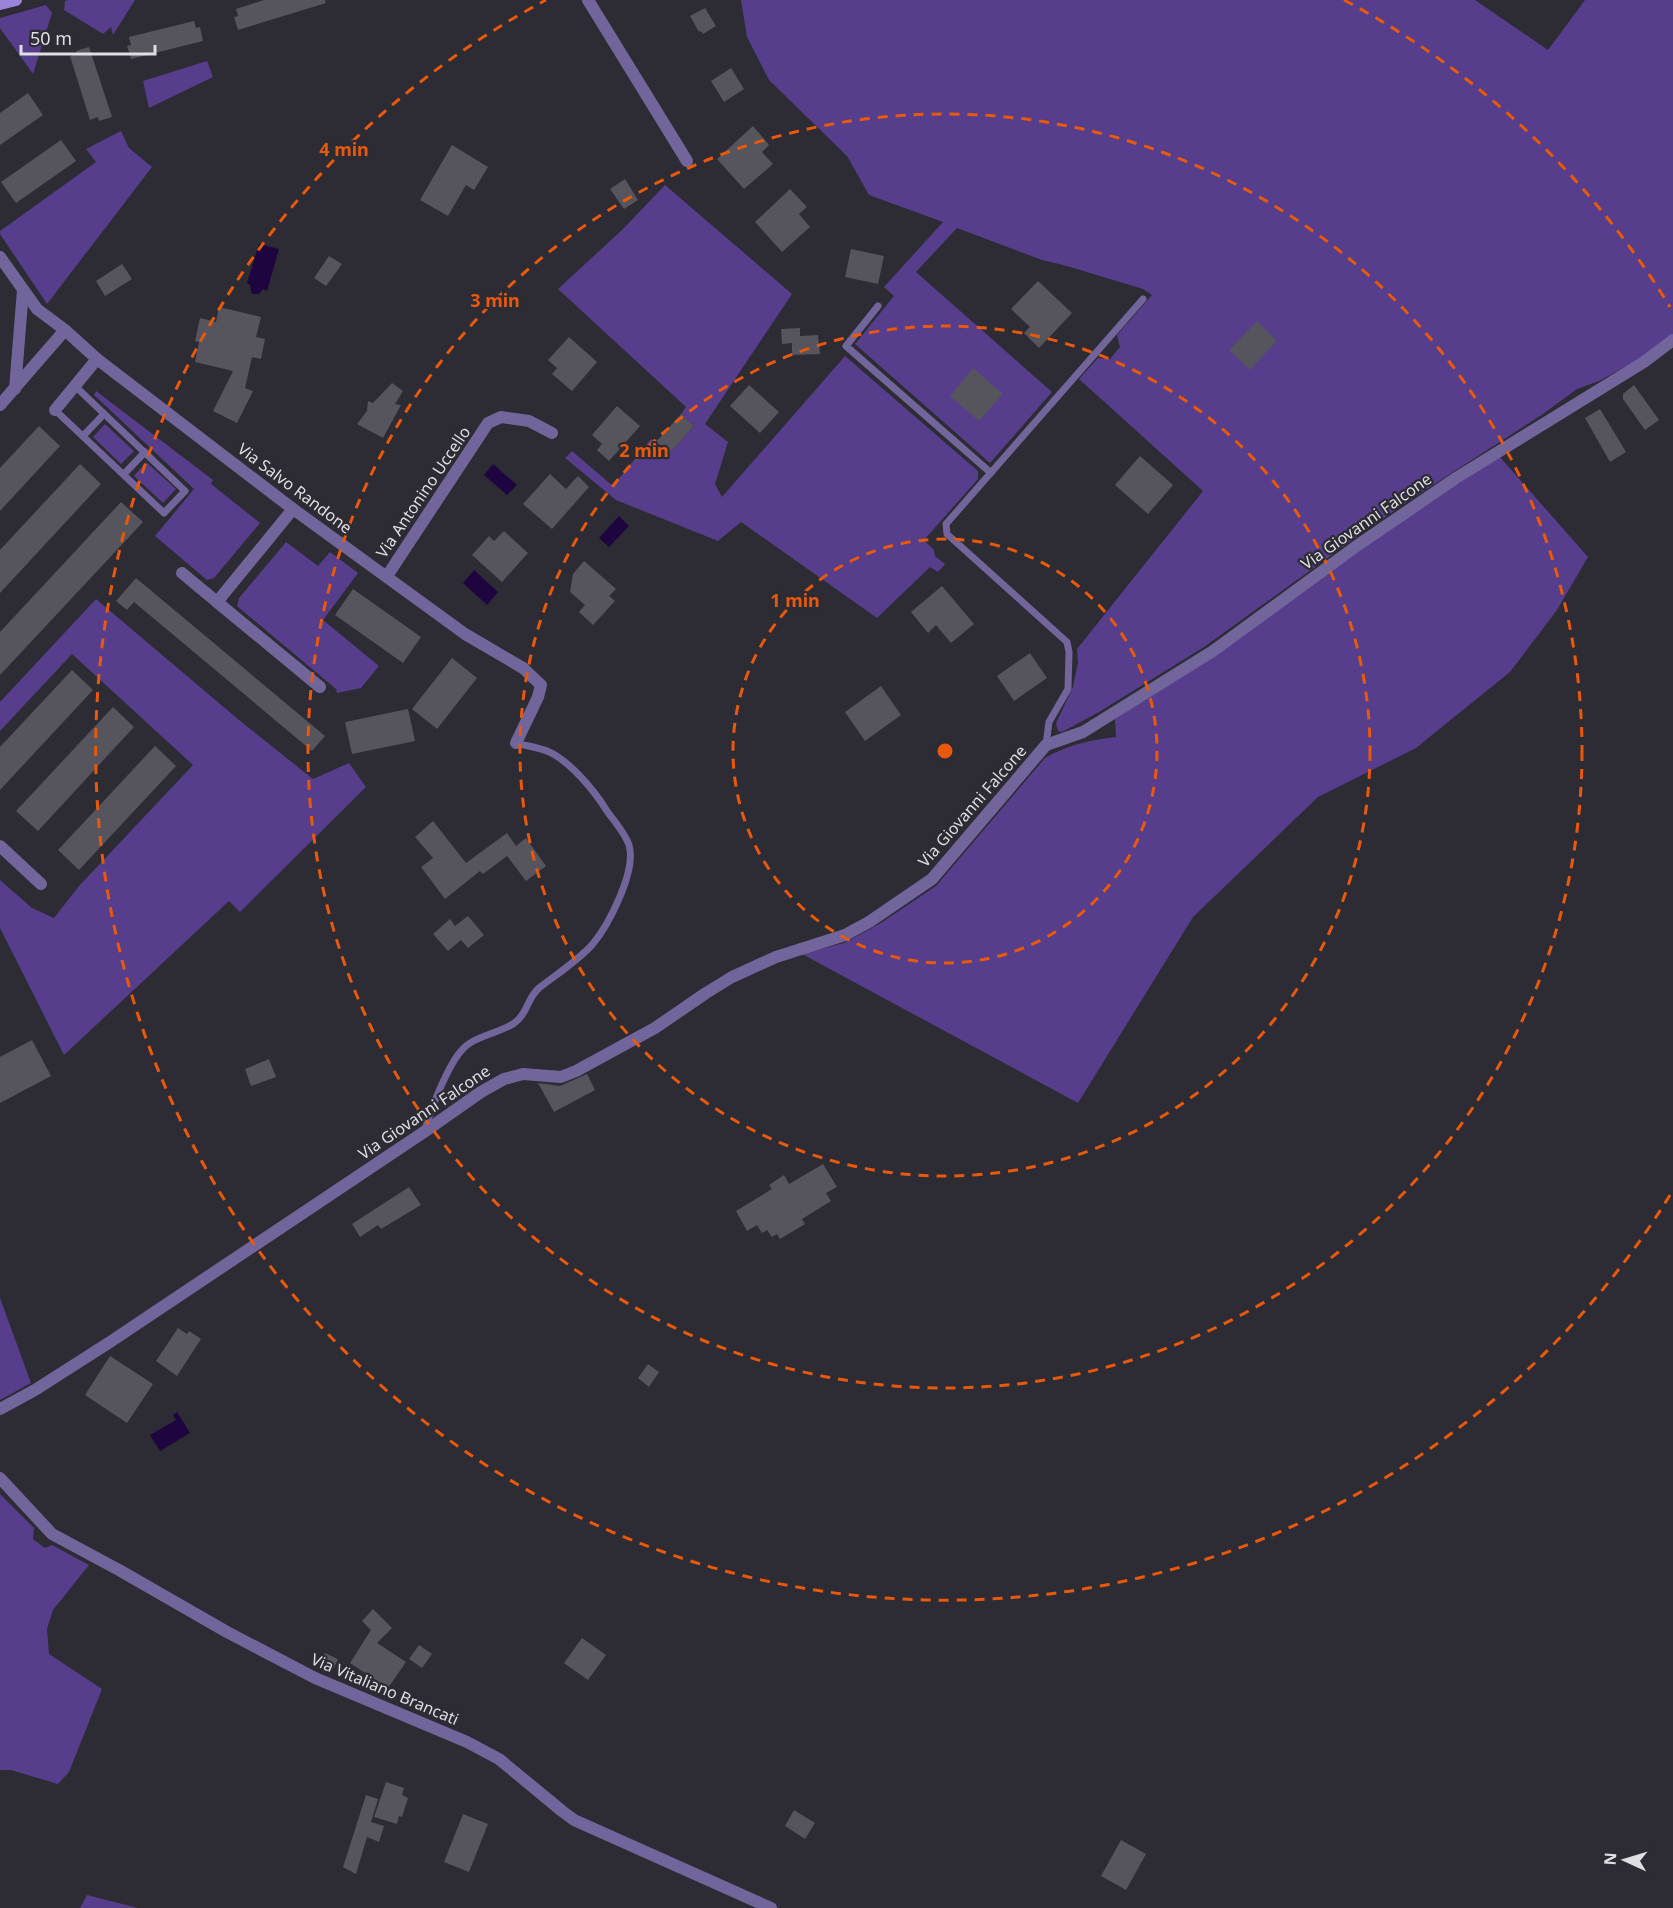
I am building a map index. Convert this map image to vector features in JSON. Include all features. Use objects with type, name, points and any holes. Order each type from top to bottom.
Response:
[{"type":"main road","points":[[0,4],[16,0]]},
{"type":"street","points":[[588,0],[687,161]]},
{"type":"street","name":"Via Salvo Randone","points":[[0,257],[37,309],[66,330],[97,359],[293,509],[465,634],[524,668],[541,685],[538,697],[516,743]]},
{"type":"street","points":[[15,389],[23,290]]},
{"type":"street","points":[[0,405],[66,330]]},
{"type":"street","name":"Via Giovanni Falcone","points":[[0,1409],[119,1336],[481,1092],[504,1079],[523,1074],[561,1077],[576,1071],[655,1028],[732,977],[800,948],[845,935],[869,922],[932,879],[1046,745],[1083,732],[1213,651],[1358,545],[1456,478],[1644,362],[1673,340]]},
{"type":"street","points":[[55,410],[97,359]]},
{"type":"street","name":"Via Antonino Uccello","points":[[387,576],[488,423],[501,417],[529,421],[552,433]]},
{"type":"street","points":[[217,602],[293,509]]},
{"type":"street","points":[[182,573],[320,687]]},
{"type":"street","points":[[0,846],[41,884]]},
{"type":"street","name":"Via Vitaliano Brancati","points":[[0,1478],[52,1534],[177,1604],[315,1678],[491,1754],[574,1820],[771,1908]]},
{"type":"lane","points":[[1046,745],[1049,722],[1068,689],[1067,642],[947,534],[946,524],[1143,299]]},
{"type":"lane","points":[[878,306],[846,346],[991,472]]},
{"type":"lane","points":[[55,410],[164,513],[185,491],[75,386]]},
{"type":"lane","points":[[83,436],[104,414]]},
{"type":"lane","points":[[124,474],[145,452]]},
{"type":"lane","points":[[424,1132],[435,1103],[461,1050],[473,1041],[512,1024],[525,1014],[536,990],[566,969],[592,944],[615,907],[632,861],[629,845],[603,804],[561,758],[545,750],[516,743]]},
{"type":"shaded area","points":[[135,0],[113,35],[111,27],[103,34],[64,10],[65,1]]},
{"type":"shaded area","points":[[741,0],[1475,0],[1548,50],[1585,0],[1673,0],[1673,334],[1632,363],[1599,381],[1577,389],[1543,414],[1419,494],[1204,647],[1099,712],[1062,732],[1058,731],[1056,723],[1073,687],[1078,662],[1077,649],[1203,491],[1079,379],[1098,358],[1110,359],[1120,347],[1117,335],[1152,295],[1143,289],[1042,260],[957,228],[916,272],[1052,392],[990,463],[855,344],[894,296],[884,287],[943,222],[869,195],[847,156],[769,80],[747,37]]},
{"type":"shaded area","points":[[46,5],[52,13],[33,74],[0,28],[0,18]]},
{"type":"shaded area","points":[[207,61],[213,77],[149,108],[143,81]]},
{"type":"shaded area","points":[[121,131],[129,148],[152,167],[47,304],[0,231],[96,162],[86,149]]},
{"type":"shaded area","points":[[665,185],[792,294],[705,424],[728,442],[715,484],[722,497],[845,356],[978,471],[978,479],[924,540],[934,550],[935,556],[945,564],[938,572],[930,567],[877,618],[741,522],[718,541],[616,500],[565,458],[572,451],[613,486],[651,439],[670,453],[694,426],[681,414],[686,407],[558,289],[623,229]]},
{"type":"shaded area","points":[[259,244],[279,249],[267,291],[263,289],[259,294],[252,294],[250,285],[247,283]]},
{"type":"shaded area","points":[[96,391],[213,480],[211,484],[260,523],[214,578],[207,580],[155,536],[194,489],[94,395]]},
{"type":"shaded area","points":[[105,424],[134,451],[121,464],[93,437]]},
{"type":"shaded area","points":[[1499,456],[1588,557],[1557,610],[1510,672],[1416,748],[1318,797],[1193,917],[1078,1103],[802,954],[844,943],[881,923],[936,886],[1045,758],[1079,744],[1116,737],[1115,719]]},
{"type":"shaded area","points":[[146,462],[176,489],[163,503],[134,476]]},
{"type":"shaded area","points":[[493,464],[517,485],[507,495],[484,475]]},
{"type":"shaded area","points":[[619,516],[629,526],[609,547],[599,538]]},
{"type":"shaded area","points":[[286,542],[318,566],[330,552],[358,573],[323,620],[379,666],[361,688],[337,693],[336,689],[237,606],[239,598]]},
{"type":"shaded area","points":[[474,570],[498,592],[487,605],[463,583]]},
{"type":"shaded area","points":[[96,599],[239,720],[313,779],[349,763],[366,787],[240,912],[229,901],[64,1055],[0,928],[0,880],[32,908],[54,918],[79,886],[193,765],[72,654],[0,731],[0,702]]},
{"type":"shaded area","points":[[0,1298],[31,1383],[0,1400]]},
{"type":"shaded area","points":[[177,1412],[190,1433],[160,1451],[150,1435],[176,1420],[173,1415]]},
{"type":"shaded area","points":[[0,1494],[34,1528],[33,1539],[45,1548],[52,1545],[89,1565],[53,1610],[47,1629],[49,1654],[102,1689],[69,1772],[58,1784],[11,1770],[0,1770]]},
{"type":"shaded area","points":[[87,1895],[138,1908],[80,1908]]},
{"type":"building","points":[[264,0],[325,0],[326,3],[238,30],[234,17],[238,16],[236,9]]},
{"type":"building","points":[[705,8],[716,26],[703,34],[699,32],[690,16]]},
{"type":"building","points":[[194,21],[196,28],[200,27],[203,41],[131,59],[127,46],[131,45],[129,37]]},
{"type":"building","points":[[89,47],[112,117],[99,121],[98,117],[90,120],[70,56],[77,54],[76,51]]},
{"type":"building","points":[[731,68],[744,89],[724,102],[711,81]]},
{"type":"building","points":[[28,93],[43,115],[0,145],[0,113]]},
{"type":"building","points":[[753,126],[769,145],[762,152],[773,164],[744,189],[717,159]]},
{"type":"building","points":[[61,140],[76,161],[16,203],[1,182]]},
{"type":"building","points":[[452,145],[488,167],[474,190],[466,185],[448,216],[420,200]]},
{"type":"building","points":[[625,179],[638,200],[624,209],[610,189]]},
{"type":"building","points":[[790,189],[807,207],[799,214],[810,227],[782,252],[755,222]]},
{"type":"building","points":[[851,249],[884,256],[878,284],[845,277]]},
{"type":"building","points":[[329,256],[342,264],[326,286],[314,278]]},
{"type":"building","points":[[122,264],[132,279],[105,296],[96,281]]},
{"type":"building","points":[[1038,281],[1072,313],[1039,348],[1024,333],[1030,327],[1011,309]]},
{"type":"building","points":[[219,307],[261,317],[256,337],[265,339],[261,359],[252,357],[245,388],[253,391],[237,423],[213,411],[233,371],[195,362],[199,342],[195,341],[200,318],[216,322]]},
{"type":"building","points":[[1257,321],[1277,341],[1250,370],[1229,350]]},
{"type":"building","points":[[800,328],[800,336],[818,335],[820,354],[792,355],[792,343],[782,344],[781,329]]},
{"type":"building","points":[[569,337],[597,362],[572,391],[552,374],[557,368],[548,360]]},
{"type":"building","points":[[973,368],[1003,394],[979,421],[950,396]]},
{"type":"building","points":[[392,383],[403,391],[395,404],[401,405],[383,438],[357,424],[367,411],[368,401],[373,403]]},
{"type":"building","points":[[749,385],[779,412],[760,433],[730,406]]},
{"type":"building","points":[[1634,385],[1659,420],[1645,430],[1623,399],[1623,394]]},
{"type":"building","points":[[617,406],[640,426],[609,461],[597,450],[602,444],[592,435]]},
{"type":"building","points":[[1600,409],[1626,452],[1610,462],[1585,418]]},
{"type":"building","points":[[681,414],[694,426],[670,453],[656,442]]},
{"type":"building","points":[[39,426],[60,446],[0,511],[0,468]]},
{"type":"building","points":[[1140,456],[1173,485],[1148,514],[1115,485]]},
{"type":"building","points":[[80,464],[101,484],[0,593],[0,550]]},
{"type":"building","points":[[550,474],[566,489],[578,476],[589,487],[552,529],[523,504]]},
{"type":"building","points":[[121,502],[143,522],[0,675],[0,632]]},
{"type":"building","points":[[504,531],[528,553],[502,582],[472,555],[489,536],[494,541]]},
{"type":"building","points":[[584,561],[616,589],[609,596],[615,601],[593,625],[579,612],[585,605],[570,592],[573,574]]},
{"type":"building","points":[[136,578],[325,736],[312,751],[134,602],[127,610],[116,601]]},
{"type":"building","points":[[942,586],[974,624],[951,643],[936,625],[928,633],[911,612]]},
{"type":"building","points":[[353,589],[421,637],[403,663],[335,615]]},
{"type":"building","points":[[1030,653],[1047,678],[1014,701],[997,676]]},
{"type":"building","points":[[452,658],[477,678],[437,729],[412,709]]},
{"type":"building","points":[[72,670],[93,690],[0,790],[0,747]]},
{"type":"building","points":[[881,686],[901,715],[865,741],[845,712]]},
{"type":"building","points":[[113,707],[134,727],[38,831],[16,811]]},
{"type":"building","points":[[408,709],[415,741],[352,754],[345,722]]},
{"type":"building","points":[[155,746],[176,766],[79,870],[58,850]]},
{"type":"building","points":[[433,821],[466,863],[507,833],[516,846],[526,838],[546,866],[526,881],[507,856],[483,874],[480,871],[445,899],[421,867],[433,858],[415,837]]},
{"type":"building","points":[[468,916],[484,935],[468,948],[461,940],[448,951],[433,934],[450,919],[455,926]]},
{"type":"building","points":[[32,1040],[51,1076],[0,1103],[0,1057]]},
{"type":"building","points":[[269,1059],[276,1077],[251,1086],[245,1069]]},
{"type":"building","points":[[587,1074],[595,1090],[554,1112],[538,1083],[560,1086]]},
{"type":"building","points":[[823,1164],[837,1187],[826,1193],[831,1201],[802,1219],[805,1224],[780,1239],[777,1234],[772,1237],[767,1230],[762,1233],[757,1225],[747,1231],[736,1211],[772,1189],[769,1185],[784,1175],[789,1184]]},
{"type":"building","points":[[409,1187],[421,1205],[381,1229],[378,1225],[360,1237],[352,1224]]},
{"type":"building","points":[[178,1328],[187,1334],[189,1331],[201,1339],[177,1376],[156,1361]]},
{"type":"building","points":[[110,1356],[153,1384],[127,1423],[85,1395]]},
{"type":"building","points":[[648,1364],[659,1372],[649,1387],[638,1378]]},
{"type":"building","points":[[373,1609],[392,1628],[377,1643],[406,1662],[388,1688],[350,1663],[371,1630],[362,1621]]},
{"type":"building","points":[[582,1638],[606,1655],[588,1680],[564,1663]]},
{"type":"building","points":[[419,1645],[432,1654],[422,1668],[409,1659]]},
{"type":"building","points":[[325,1653],[338,1659],[331,1674],[318,1668]]},
{"type":"building","points":[[386,1782],[404,1788],[402,1795],[408,1798],[402,1817],[399,1816],[397,1824],[374,1817]]},
{"type":"building","points":[[366,1795],[378,1799],[371,1822],[384,1826],[379,1842],[367,1837],[356,1874],[343,1867]]},
{"type":"building","points":[[794,1810],[815,1823],[805,1839],[785,1826]]},
{"type":"building","points":[[463,1814],[488,1824],[469,1872],[444,1862]]},
{"type":"building","points":[[1121,1840],[1146,1854],[1126,1890],[1101,1876]]}]
